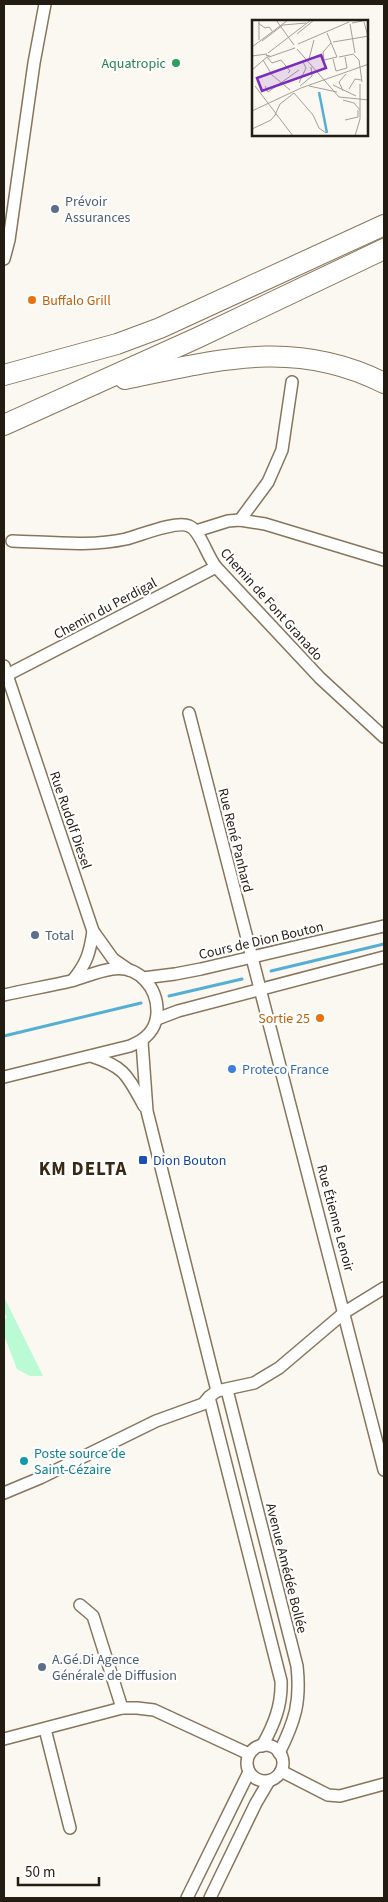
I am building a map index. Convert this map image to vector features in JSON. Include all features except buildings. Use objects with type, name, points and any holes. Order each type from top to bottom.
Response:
[{"type":"highway","points":[[332,248],[364,228],[384,211]]},
{"type":"highway","points":[[4,375],[117,344],[160,328],[384,225]]},
{"type":"highway","points":[[4,425],[197,338],[384,249]]},
{"type":"highway","points":[[85,388],[223,359],[275,356],[298,357],[333,363],[384,383]]},
{"type":"street","points":[[4,259],[10,240],[34,62],[45,4]]},
{"type":"street","points":[[240,520],[268,482],[282,450],[292,382]]},
{"type":"street","points":[[12,541],[83,543],[124,539],[176,525],[186,524],[192,526],[196,531],[228,521],[240,520],[265,524],[384,560]]},
{"type":"street","name":"Chemin de Font Granado","points":[[196,531],[216,567],[320,678],[384,737]]},
{"type":"street","name":"Chemin du Perdigal","points":[[6,671],[216,567]]},
{"type":"street","name":"Rue Rudolf Diesel","points":[[6,671],[93,931],[113,959],[143,978]]},
{"type":"street","name":"Rue René Panhard","points":[[189,713],[256,973]]},
{"type":"street","name":"Cours de Dion Bouton","points":[[143,978],[175,974],[251,958],[384,926]]},
{"type":"street","points":[[73,980],[82,970],[90,953],[93,931]]},
{"type":"street","points":[[156,1019],[178,1011],[384,957]]},
{"type":"street","points":[[4,995],[113,969],[130,970]]},
{"type":"street","name":"Rue Étienne Lenoir","points":[[256,973],[345,1312],[384,1470]]},
{"type":"street","points":[[4,1077],[142,1042],[152,1032],[156,1019],[157,1003],[153,990],[143,978]]},
{"type":"street","name":"Avenue Amédée Bollée","points":[[142,1042],[147,1111],[218,1392],[281,1680],[278,1712],[270,1733],[262,1746]]},
{"type":"street","name":"Avenue Amédée Bollée","points":[[89,1055],[112,1063],[128,1077],[147,1111]]},
{"type":"street","points":[[4,1492],[40,1478],[156,1421],[203,1404],[218,1392],[254,1383],[279,1368],[345,1312],[384,1288]]},
{"type":"street","name":"Avenue Amédée Bollée","points":[[218,1392],[297,1666],[299,1686],[297,1709],[279,1753]]},
{"type":"street","points":[[80,1605],[93,1616],[122,1708]]},
{"type":"street","points":[[4,1739],[122,1708],[137,1708],[154,1710],[249,1754]]},
{"type":"street","points":[[45,1729],[70,1828]]},
{"type":"street","points":[[187,1898],[249,1772],[247,1760],[249,1754],[257,1747],[272,1747],[279,1753],[282,1762],[281,1772],[270,1781],[256,1803],[210,1898]]},
{"type":"street","points":[[249,1772],[258,1780],[270,1781]]},
{"type":"street","points":[[281,1772],[328,1795],[340,1796],[384,1784]]},
{"type":"green space","points":[[4,1297],[43,1376],[30,1376],[17,1369],[4,1335],[4,1320],[7,1318],[4,1311]]},
{"type":"waterway","points":[[271,971],[384,944]]},
{"type":"waterway","points":[[169,996],[242,979]]},
{"type":"waterway","points":[[4,1036],[141,1003]]},
{"type":"place","name":"Aquatropic","points":[[176,63]]},
{"type":"place","name":"Prévoir Assurances","points":[[55,209]]},
{"type":"place","name":"Buffalo Grill","points":[[32,300]]},
{"type":"place","name":"Total","points":[[35,935]]},
{"type":"place","name":"Sortie 25","points":[[320,1018]]},
{"type":"place","name":"Proteco France","points":[[232,1069]]},
{"type":"place","name":"Dion Bouton","points":[[143,1160]]},
{"type":"place","name":"Poste source de Saint-Cézaire","points":[[24,1461]]},
{"type":"place","name":"A.Gé.Di Agence Générale de Diffusion","points":[[42,1667]]},
{"type":"district","name":"KM DELTA","points":[[83,1168]]}]
